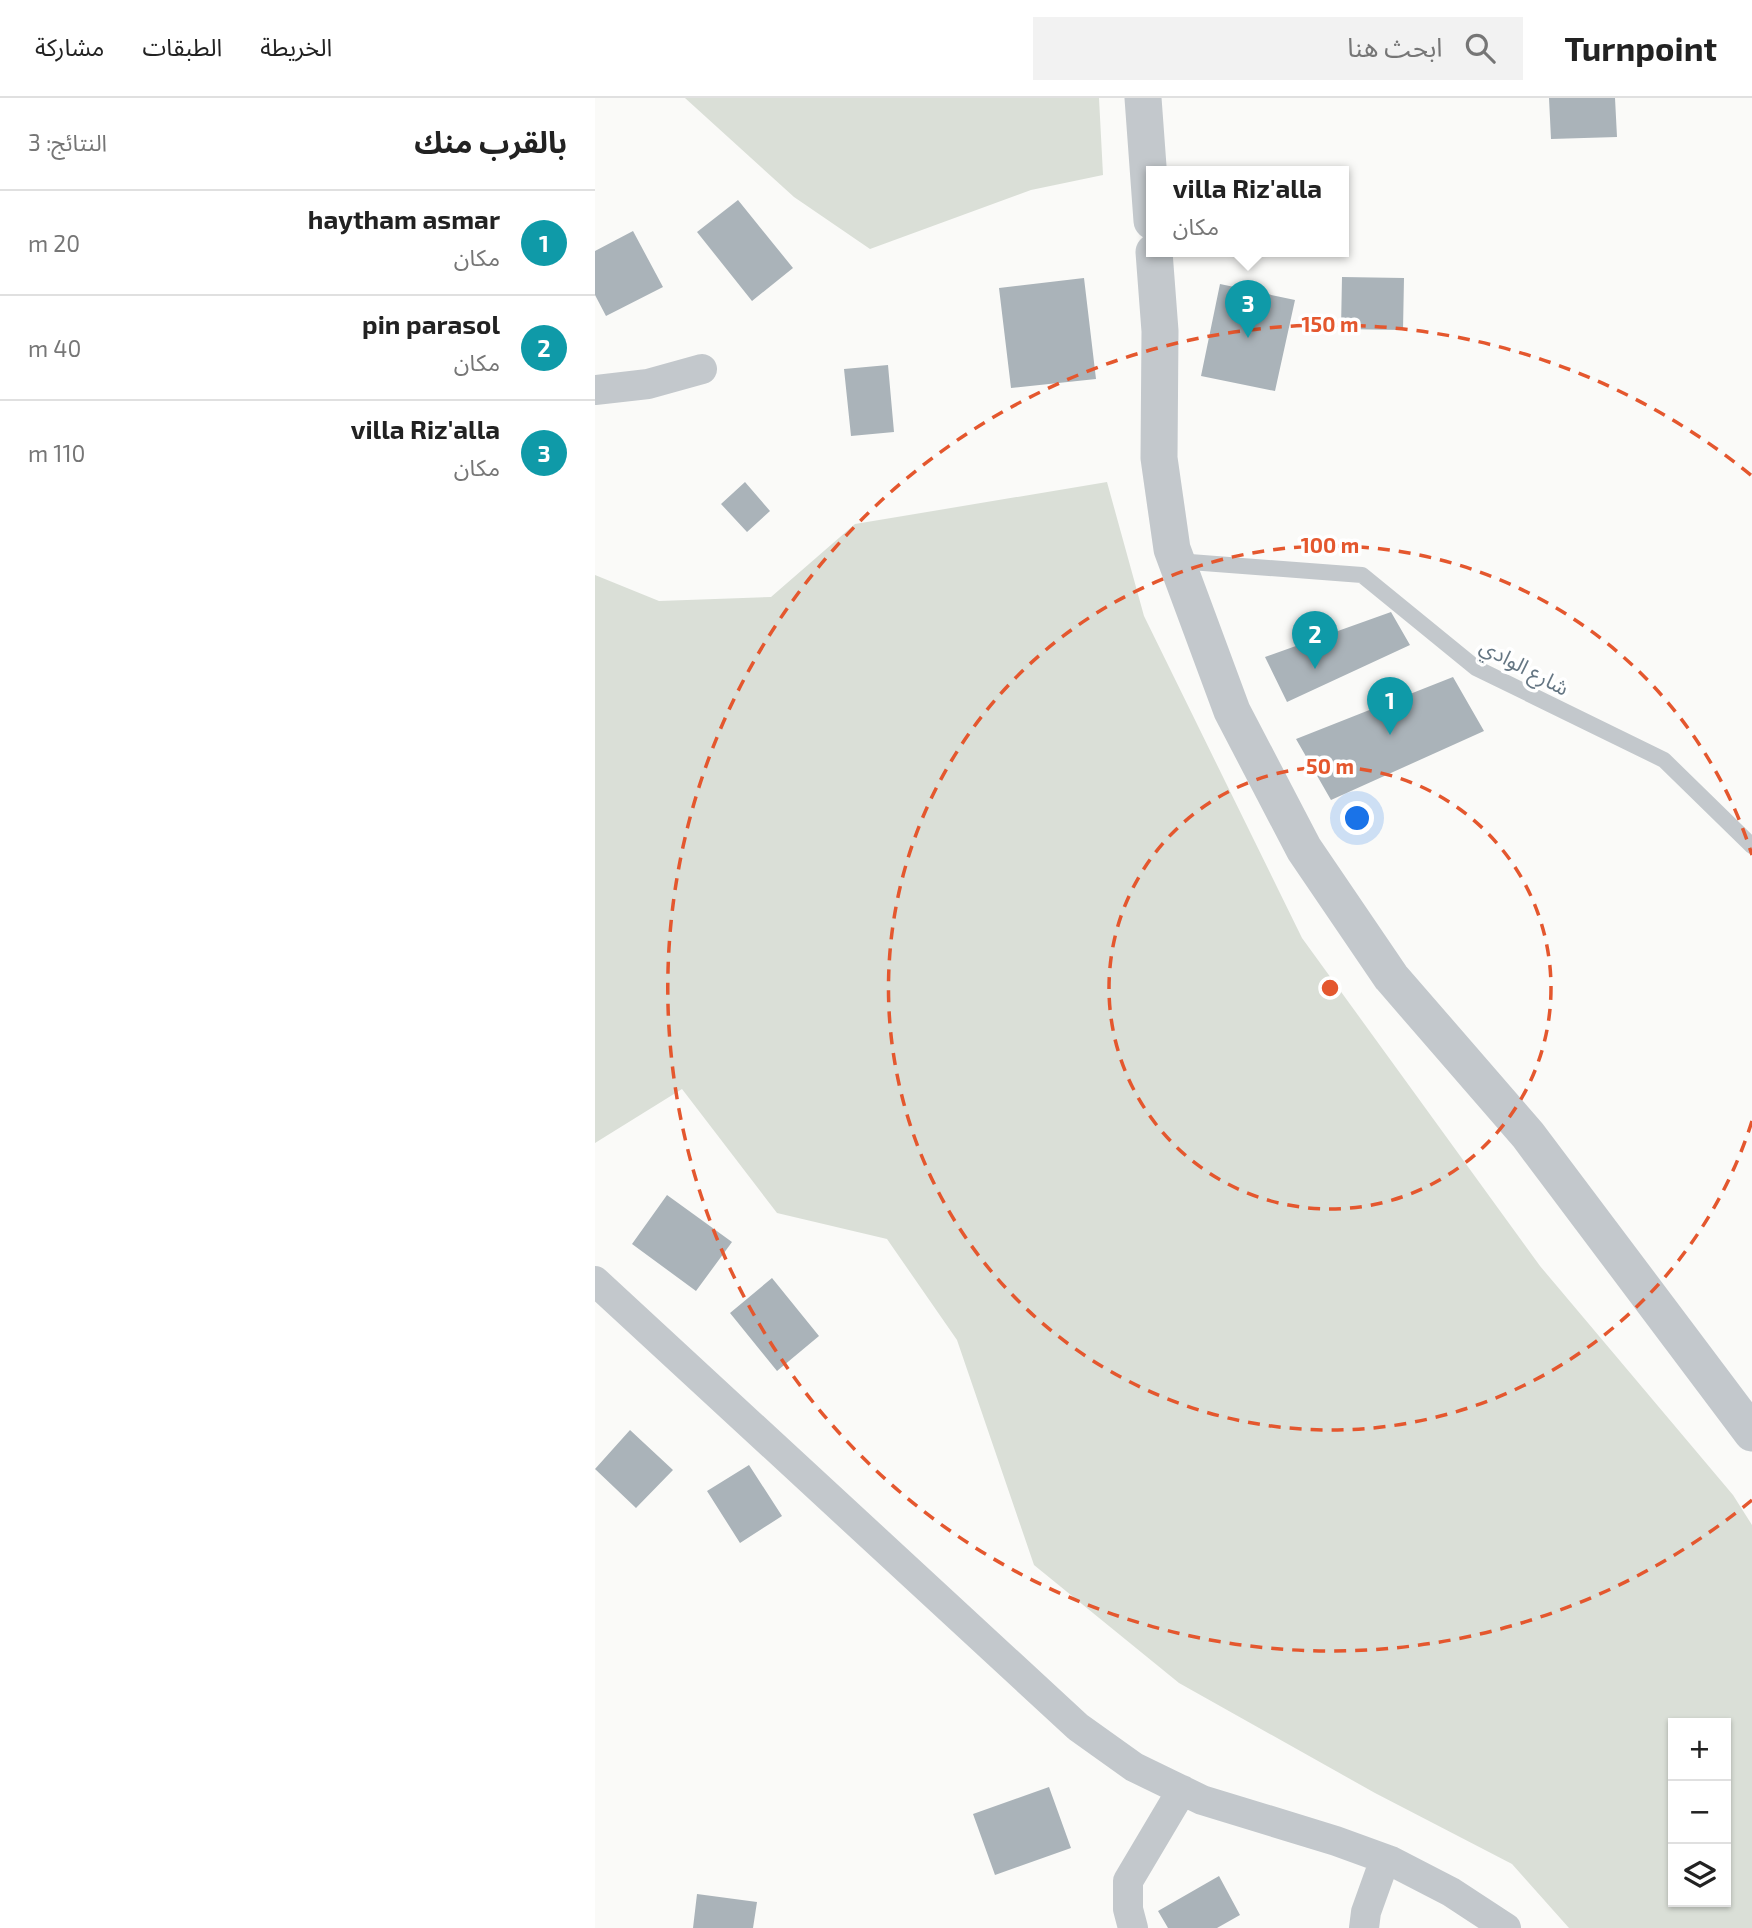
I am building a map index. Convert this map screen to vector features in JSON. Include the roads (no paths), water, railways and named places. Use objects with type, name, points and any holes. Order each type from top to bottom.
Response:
[{"type":"street","points":[[1143,98],[1148,166]]},
{"type":"street","points":[[1154,257],[1160,331],[1159,458],[1172,549],[1232,711],[1304,849],[1391,977],[1528,1135],[1752,1433]]},
{"type":"street","points":[[595,390],[649,384],[702,369]]},
{"type":"street","points":[[595,1281],[1078,1727],[1134,1767],[1202,1800],[1385,1859],[1451,1892],[1506,1928]]},
{"type":"street","points":[[1133,1928],[1128,1909],[1128,1881],[1182,1790]]},
{"type":"street","points":[[1364,1928],[1366,1912],[1385,1859]]},
{"type":"lane","name":"شارع الوادي","points":[[1177,561],[1362,575],[1476,668],[1664,760],[1752,846]]},
{"type":"place","name":"villa Riz'alla","points":[[1248,338]]},
{"type":"place","name":"pin parasol","points":[[1315,669]]},
{"type":"place","name":"haytham asmar","points":[[1390,735]]}]
